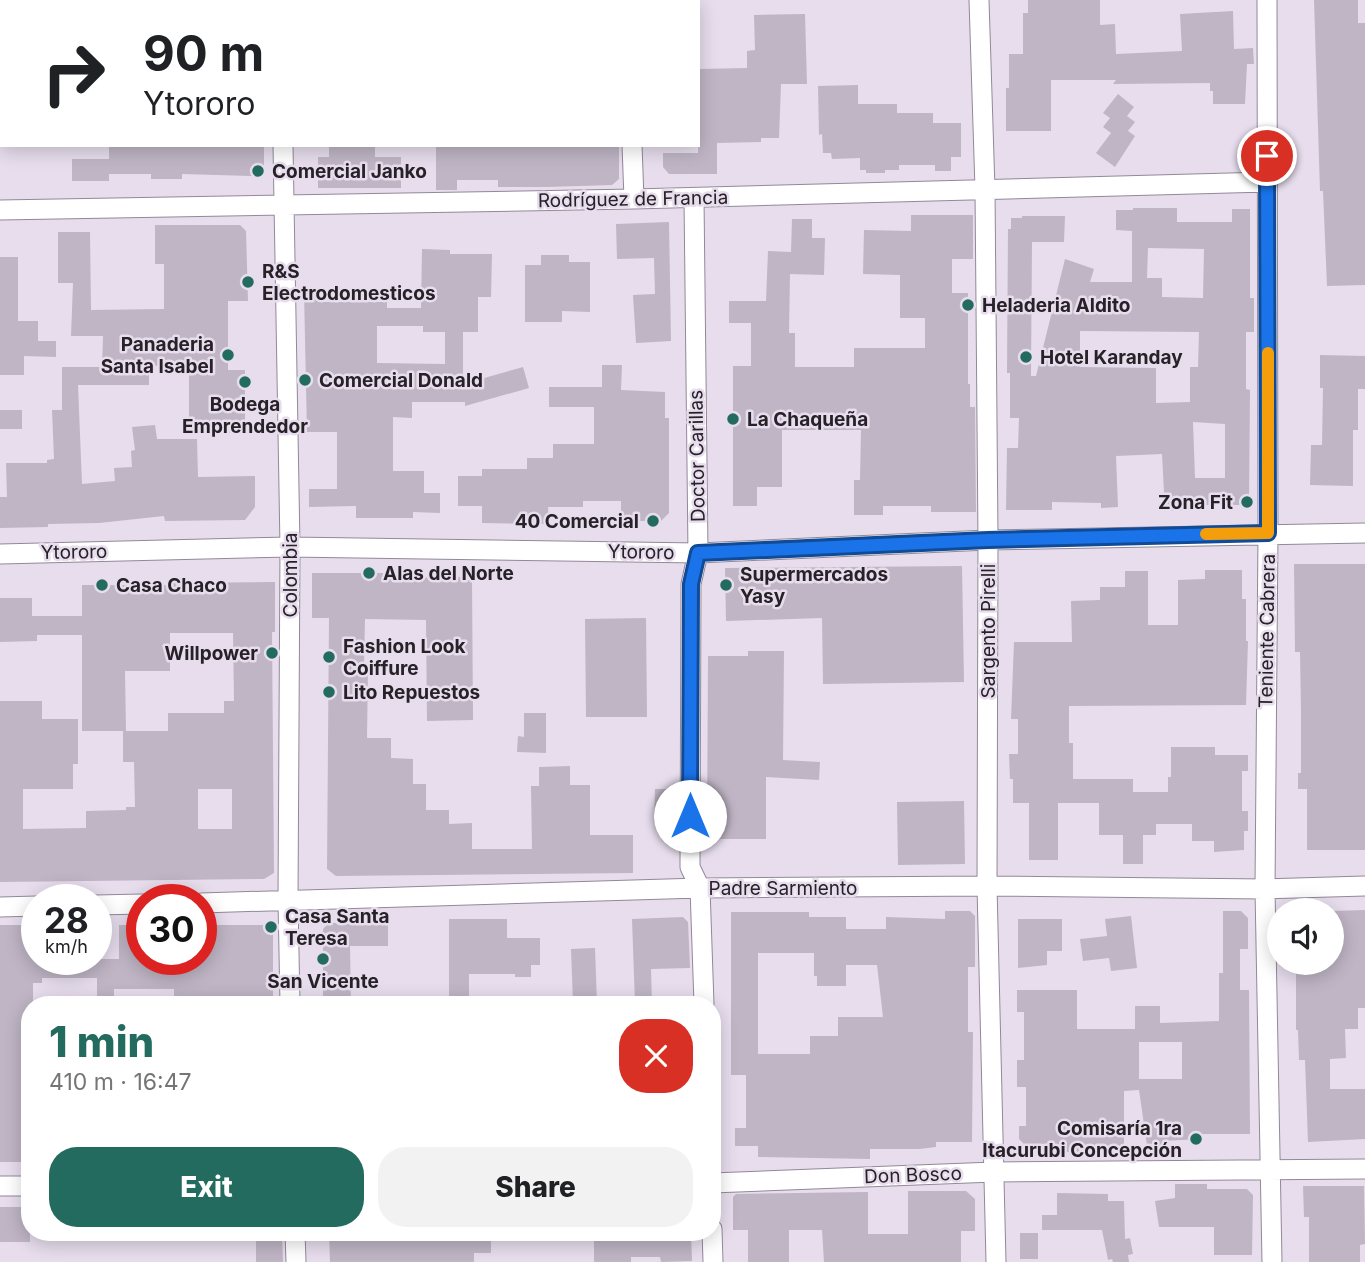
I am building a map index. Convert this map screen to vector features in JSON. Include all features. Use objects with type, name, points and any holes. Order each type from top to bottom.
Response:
[{"type":"street","name":"Sargento Pirelli","points":[[979,0],[985,189],[987,886],[996,1262]]},
{"type":"street","name":"Teniente Cabrera","points":[[1267,0],[1268,533],[1265,889],[1272,1262]]},
{"type":"street","name":"Colombia","points":[[283,147],[290,547],[290,996]]},
{"type":"street","points":[[632,147],[634,200]]},
{"type":"street","name":"Rodríguez de Francia","points":[[0,210],[634,200],[1267,181]]},
{"type":"street","name":"Doctor Carillas","points":[[694,198],[698,553],[691,584],[690,867],[700,888],[704,996]]},
{"type":"street","name":"Ytororo","points":[[0,554],[290,547],[698,553],[988,540],[1365,533]]},
{"type":"street","name":"Padre Sarmiento","points":[[217,903],[700,888],[1365,887]]},
{"type":"street","points":[[0,907],[21,906]]},
{"type":"street","name":"Don Bosco","points":[[721,1183],[994,1172],[1365,1169]]},
{"type":"street","points":[[0,1186],[21,1186]]},
{"type":"street","points":[[295,1241],[296,1262]]},
{"type":"street","points":[[712,1241],[713,1262]]},
{"type":"building","points":[[1028,0],[1100,0],[1100,25],[1115,24],[1116,54],[1182,51],[1180,14],[1233,11],[1234,49],[1253,48],[1254,64],[1247,64],[1245,104],[1213,104],[1210,83],[1113,84],[1116,80],[1051,80],[1051,131],[1006,131],[1009,54],[1023,54],[1023,13],[1028,13]]},
{"type":"building","points":[[1314,0],[1358,0],[1358,23],[1365,23],[1365,285],[1327,286],[1323,191],[1320,191]]},
{"type":"building","points":[[805,14],[807,84],[781,84],[779,138],[761,138],[761,142],[717,143],[717,174],[669,174],[663,167],[663,153],[698,153],[700,147],[700,69],[747,68],[747,51],[755,50],[754,15]]},
{"type":"building","points":[[858,85],[858,104],[897,104],[897,113],[933,113],[933,123],[961,123],[961,157],[951,157],[951,171],[935,171],[935,165],[899,165],[899,170],[866,173],[866,170],[860,170],[860,158],[832,159],[831,153],[823,153],[822,134],[819,135],[818,86]]},
{"type":"building","points":[[1118,94],[1134,107],[1127,116],[1135,122],[1128,131],[1135,136],[1115,167],[1096,153],[1111,133],[1103,127],[1110,118],[1103,113]]},
{"type":"building","points":[[109,147],[264,147],[264,167],[251,176],[182,174],[182,179],[151,179],[151,174],[109,174],[109,181],[72,181],[72,159],[109,159]]},
{"type":"building","points":[[329,147],[375,147],[375,157],[401,157],[401,188],[318,188],[318,157],[329,157]]},
{"type":"building","points":[[436,147],[619,147],[619,179],[612,185],[498,187],[498,180],[457,180],[457,190],[436,190]]},
{"type":"building","points":[[1177,208],[1177,222],[1232,222],[1232,209],[1250,209],[1250,298],[1254,298],[1254,332],[1246,332],[1246,389],[1250,390],[1249,500],[1244,505],[1196,505],[1196,510],[1165,511],[1162,454],[1116,456],[1118,507],[1101,508],[1101,503],[1052,502],[1052,510],[1006,510],[1007,448],[1018,448],[1019,418],[1010,418],[1010,373],[1007,373],[1008,229],[1011,229],[1011,218],[1065,216],[1064,242],[1032,242],[1031,376],[1036,376],[1065,259],[1094,269],[1090,282],[1132,282],[1132,231],[1116,230],[1116,210]],"holes":[[[1148,248],[1204,249],[1203,298],[1162,297],[1162,278],[1147,278]],[[1080,331],[1199,332],[1198,367],[1190,367],[1190,402],[1156,403],[1156,368],[1080,367]],[[1193,422],[1225,424],[1225,478],[1195,478]]]},
{"type":"building","points":[[911,215],[973,215],[973,259],[952,259],[952,293],[968,293],[968,384],[970,407],[975,407],[976,512],[931,512],[931,506],[883,506],[883,515],[854,515],[854,480],[860,480],[861,430],[782,430],[782,487],[757,487],[757,506],[733,506],[733,366],[751,366],[751,323],[729,323],[729,301],[766,301],[768,251],[791,252],[792,219],[812,219],[812,238],[825,238],[824,275],[790,274],[789,333],[795,333],[795,367],[854,367],[854,348],[925,348],[925,318],[900,318],[900,275],[863,274],[864,230],[911,231]]},
{"type":"building","points":[[669,222],[671,341],[636,343],[633,295],[655,294],[654,258],[617,259],[616,224]]},
{"type":"building","points":[[155,225],[240,225],[246,231],[248,301],[228,301],[228,370],[245,370],[245,433],[189,433],[189,369],[149,365],[149,385],[78,385],[82,484],[115,481],[114,468],[132,467],[131,451],[135,450],[132,427],[155,425],[157,439],[197,439],[198,477],[255,476],[255,507],[245,520],[165,521],[164,516],[99,523],[48,524],[48,527],[0,528],[0,497],[7,497],[6,463],[47,463],[47,460],[54,459],[52,410],[62,410],[62,367],[102,367],[103,336],[71,336],[73,283],[58,283],[58,232],[90,232],[91,310],[164,309],[164,264],[155,264]]},
{"type":"building","points":[[422,249],[450,250],[450,254],[492,254],[491,297],[478,297],[478,332],[463,332],[463,384],[523,367],[529,388],[465,406],[465,402],[412,402],[412,418],[393,417],[393,471],[424,471],[424,493],[440,493],[440,513],[413,512],[413,518],[356,518],[356,506],[309,507],[309,489],[337,489],[337,432],[307,432],[304,291],[324,291],[324,302],[387,302],[387,308],[421,308]],"holes":[[[377,326],[423,326],[423,332],[445,332],[445,364],[377,363]]]},
{"type":"building","points":[[541,255],[569,255],[569,262],[590,262],[590,312],[562,311],[562,322],[525,322],[525,265],[541,265]]},
{"type":"building","points":[[0,257],[18,257],[18,321],[38,321],[38,341],[56,341],[56,357],[24,356],[24,375],[0,375]]},
{"type":"building","points":[[1320,355],[1365,356],[1365,389],[1358,389],[1358,430],[1353,430],[1353,486],[1310,485],[1311,445],[1322,445],[1323,388],[1320,388]]},
{"type":"building","points":[[602,365],[622,365],[621,390],[665,392],[665,418],[669,418],[669,513],[661,521],[621,521],[621,501],[583,501],[583,507],[548,507],[549,524],[482,523],[482,506],[458,506],[458,476],[482,476],[482,469],[527,469],[527,458],[553,458],[553,444],[594,444],[594,407],[549,407],[549,387],[602,387]]},
{"type":"building","points":[[0,410],[22,410],[22,429],[0,429]]},
{"type":"building","points":[[1294,564],[1365,564],[1365,850],[1307,850],[1307,789],[1298,789],[1298,773],[1301,773],[1300,652],[1295,652]]},
{"type":"building","points":[[962,566],[964,682],[823,684],[822,618],[726,621],[725,568]]},
{"type":"building","points":[[1205,570],[1242,570],[1242,599],[1246,599],[1248,641],[1246,705],[1069,706],[1073,779],[1133,779],[1133,792],[1168,792],[1171,747],[1215,747],[1215,755],[1248,755],[1248,771],[1242,771],[1242,811],[1248,811],[1244,850],[1214,852],[1214,841],[1192,841],[1192,824],[1156,824],[1156,835],[1143,835],[1143,864],[1123,864],[1123,835],[1099,835],[1099,803],[1058,803],[1058,860],[1029,860],[1029,803],[1013,803],[1013,779],[1010,779],[1009,754],[1018,754],[1018,719],[1011,719],[1014,642],[1072,642],[1071,601],[1100,600],[1100,587],[1125,587],[1125,571],[1148,571],[1148,625],[1178,625],[1178,580],[1205,579]]},
{"type":"building","points":[[312,573],[392,573],[392,578],[472,577],[473,720],[427,721],[426,620],[365,619],[364,666],[368,666],[367,738],[391,738],[391,758],[413,759],[413,784],[426,784],[426,810],[449,810],[449,824],[472,823],[472,849],[532,849],[531,786],[539,786],[539,767],[570,766],[570,785],[590,785],[590,835],[633,835],[633,873],[336,876],[327,869],[329,618],[312,618]]},
{"type":"building","points":[[275,582],[275,632],[272,632],[274,873],[264,879],[0,882],[0,701],[42,701],[42,719],[78,719],[78,764],[73,764],[73,789],[23,789],[23,829],[86,828],[86,811],[126,810],[126,807],[135,807],[134,762],[123,762],[123,731],[82,731],[82,635],[37,635],[37,641],[0,642],[0,598],[32,598],[32,616],[82,616],[82,585]],"holes":[[[170,633],[233,633],[234,701],[224,701],[224,713],[168,713],[168,731],[126,731],[125,671],[170,671]],[[198,789],[232,789],[232,829],[198,829]]]},
{"type":"building","points":[[646,618],[647,717],[586,717],[585,619]]},
{"type":"building","points":[[748,651],[784,651],[783,760],[820,762],[819,780],[766,777],[766,839],[707,839],[708,656],[748,656]]},
{"type":"building","points":[[524,713],[546,713],[546,753],[517,752],[518,736],[524,737]]},
{"type":"building","points":[[655,789],[673,789],[672,824],[654,823]]},
{"type":"building","points":[[964,801],[965,864],[898,865],[897,802]]},
{"type":"building","points":[[1365,910],[1365,1008],[1358,1008],[1358,1029],[1345,1029],[1346,1058],[1330,1059],[1330,1089],[1365,1089],[1365,1139],[1308,1142],[1305,1060],[1299,1060],[1296,1030],[1296,975],[1344,975],[1344,911]]},
{"type":"building","points":[[945,911],[970,911],[975,916],[975,967],[968,967],[968,1032],[973,1032],[972,1142],[936,1142],[936,1147],[919,1149],[870,1149],[870,1159],[758,1157],[758,1146],[735,1146],[735,1128],[746,1128],[746,1075],[731,1075],[731,912],[809,912],[809,917],[846,917],[846,929],[886,929],[886,917],[945,919]],"holes":[[[758,953],[814,953],[817,986],[846,986],[846,965],[877,965],[883,1017],[838,1017],[838,1036],[810,1036],[810,1054],[758,1054]]]},
{"type":"building","points":[[1223,911],[1241,911],[1248,918],[1248,949],[1240,949],[1240,990],[1249,990],[1250,1134],[1201,1134],[1201,1139],[1163,1141],[1163,1152],[1148,1152],[1139,1090],[1124,1091],[1124,1152],[1060,1152],[1060,1144],[1025,1145],[1019,1139],[1019,1126],[1026,1126],[1026,1087],[1017,1087],[1017,1060],[1024,1060],[1024,1012],[1017,1012],[1017,990],[1077,990],[1077,1029],[1135,1029],[1135,1006],[1160,1006],[1160,1023],[1219,1021],[1219,973],[1223,973]],"holes":[[[1139,1042],[1182,1042],[1182,1079],[1139,1079]]]},
{"type":"building","points":[[1131,916],[1137,968],[1111,971],[1109,958],[1083,961],[1080,939],[1107,936],[1105,919]]},
{"type":"building","points":[[683,917],[688,922],[690,968],[651,969],[652,996],[635,996],[632,919]]},
{"type":"building","points":[[449,919],[507,919],[507,938],[540,938],[540,965],[531,965],[531,977],[515,977],[515,974],[469,974],[469,996],[449,996]]},
{"type":"building","points":[[1018,919],[1062,919],[1062,951],[1047,951],[1047,965],[1018,968]]},
{"type":"building","points":[[329,923],[388,923],[388,946],[350,946],[351,996],[323,996],[323,929]]},
{"type":"building","points":[[0,925],[21,925],[21,975],[112,975],[112,959],[119,959],[119,925],[126,925],[126,975],[217,975],[217,925],[268,925],[273,930],[273,996],[174,996],[174,989],[114,989],[114,996],[97,996],[97,978],[42,978],[42,983],[33,983],[33,996],[21,996],[21,1162],[0,1162]]},
{"type":"building","points":[[595,948],[597,996],[573,996],[571,949]]},
{"type":"building","points":[[1175,1184],[1207,1184],[1207,1189],[1247,1189],[1253,1195],[1252,1255],[1214,1255],[1214,1227],[1159,1227],[1155,1201],[1175,1198]]},
{"type":"building","points":[[1303,1186],[1364,1186],[1365,1244],[1360,1245],[1360,1262],[1309,1262],[1309,1217],[1304,1217]]},
{"type":"building","points":[[908,1191],[966,1191],[975,1199],[975,1231],[961,1231],[961,1262],[824,1262],[822,1230],[789,1230],[789,1262],[748,1262],[748,1230],[733,1230],[733,1197],[736,1194],[868,1192],[868,1234],[908,1234]]},
{"type":"building","points":[[1057,1193],[1108,1194],[1108,1201],[1124,1201],[1125,1239],[1130,1238],[1133,1254],[1128,1255],[1129,1262],[1108,1260],[1102,1230],[1042,1230],[1042,1215],[1057,1215]]},
{"type":"building","points":[[0,1207],[21,1207],[21,1241],[30,1242],[0,1242]]},
{"type":"building","points":[[1020,1233],[1038,1233],[1038,1259],[1020,1259]]},
{"type":"building","points":[[256,1241],[282,1241],[283,1262],[256,1262]]},
{"type":"building","points":[[329,1241],[491,1241],[491,1253],[474,1253],[474,1262],[330,1262]]},
{"type":"building","points":[[594,1241],[691,1241],[692,1261],[661,1262],[660,1257],[631,1257],[631,1262],[594,1262]]},
{"type":"slow traffic","points":[[1206,534],[1268,533],[1268,353]]},
{"type":"place","name":"Comercial Janko","points":[[258,171]]},
{"type":"place","name":"R&S Electrodomesticos","points":[[248,282]]},
{"type":"place","name":"Heladeria Aldito","points":[[968,305]]},
{"type":"place","name":"Panaderia Santa Isabel","points":[[228,355]]},
{"type":"place","name":"Hotel Karanday","points":[[1026,357]]},
{"type":"place","name":"Comercial Donald","points":[[305,380]]},
{"type":"place","name":"Bodega Emprendedor","points":[[245,382]]},
{"type":"place","name":"La Chaqueña","points":[[733,419]]},
{"type":"place","name":"Zona Fit","points":[[1247,502]]},
{"type":"place","name":"40 Comercial","points":[[653,521]]},
{"type":"place","name":"Alas del Norte","points":[[369,573]]},
{"type":"place","name":"Casa Chaco","points":[[102,585]]},
{"type":"place","name":"Supermercados Yasy","points":[[726,585]]},
{"type":"place","name":"Willpower","points":[[272,653]]},
{"type":"place","name":"Fashion Look Coiffure","points":[[329,657]]},
{"type":"place","name":"Lito Repuestos","points":[[329,692]]},
{"type":"place","name":"Casa Santa Teresa","points":[[271,927]]},
{"type":"place","name":"San Vicente","points":[[323,959]]},
{"type":"place","name":"Comisaría 1ra Itacurubi Concepción","points":[[1196,1139]]},
{"type":"route","points":[[690,816],[691,584],[698,553],[988,540],[1268,533],[1267,156]]}]
